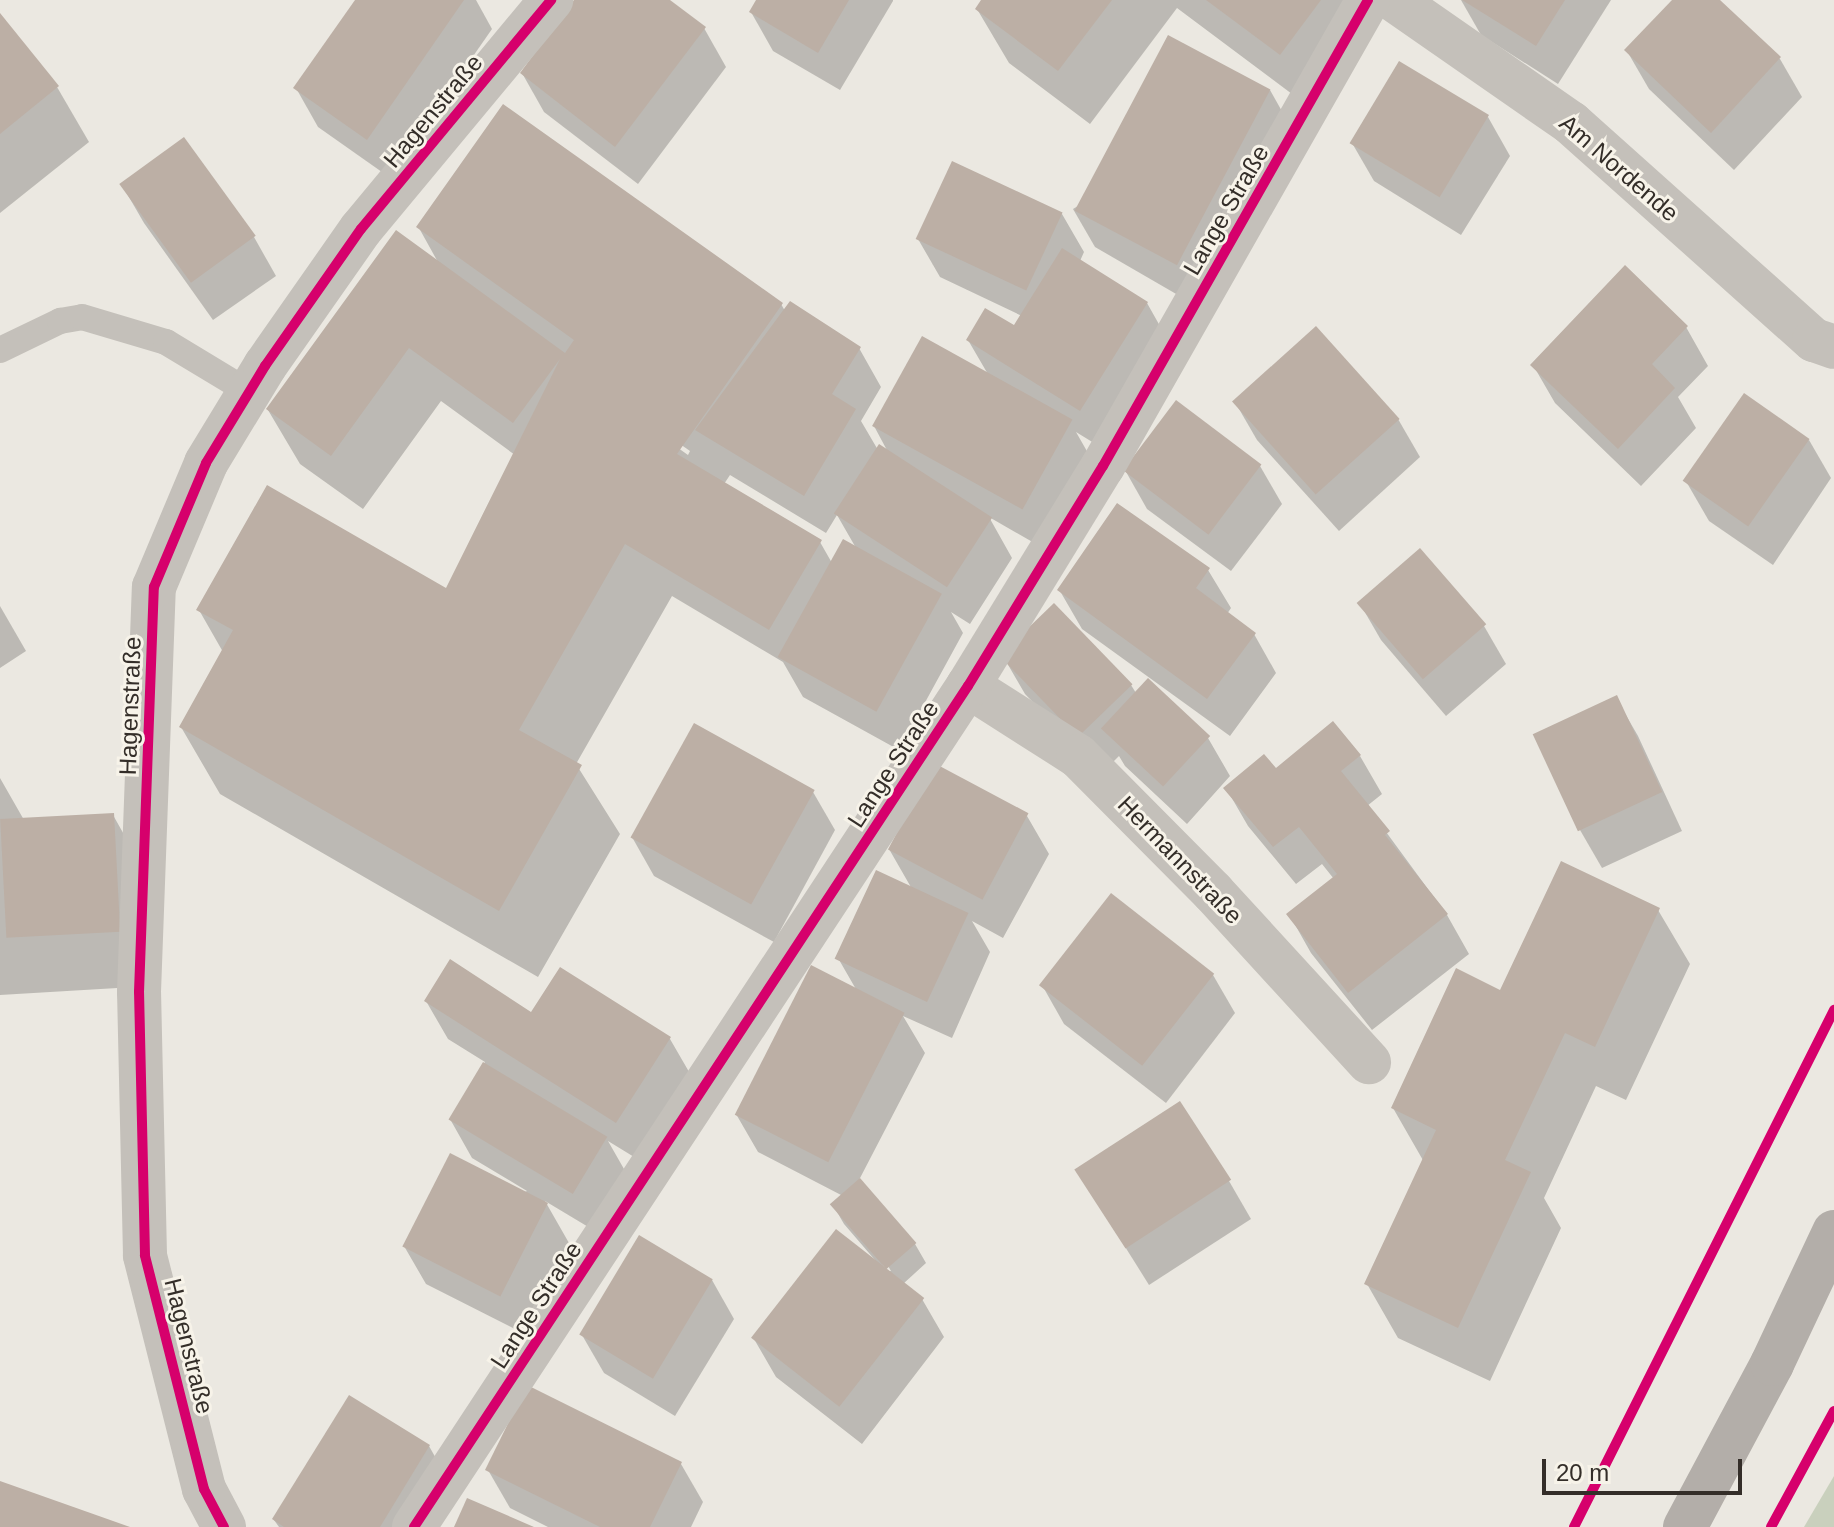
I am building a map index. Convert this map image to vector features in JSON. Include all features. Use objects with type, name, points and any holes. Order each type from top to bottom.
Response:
[{"type":"main road","points":[[1685,1527],[1772,1364],[1834,1232]]},
{"type":"street","name":"Hagenstraße","points":[[224,1527],[204,1489],[145,1255],[139,992],[154,587],[206,463],[249,392],[361,229],[551,0]]},
{"type":"street","name":"Lange Straße","points":[[414,1527],[968,686],[1103,466],[1368,0]]},
{"type":"street","name":"Am Nordende","points":[[1394,0],[1571,123],[1814,340],[1834,347]]},
{"type":"street","name":"Hermannstraße","points":[[968,686],[1078,756],[1213,892],[1369,1062]]},
{"type":"lane","points":[[0,350],[60,321],[82,317],[166,342],[249,392]]},
{"type":"green space","points":[[1834,1476],[1834,1527],[1804,1527]]},
{"type":"building","points":[[355,0],[464,0],[367,140],[293,88]]},
{"type":"building","points":[[574,0],[670,0],[706,27],[615,147],[520,73]]},
{"type":"building","points":[[756,0],[849,0],[818,53],[749,12]]},
{"type":"building","points":[[981,0],[1112,0],[1058,71],[975,9]]},
{"type":"building","points":[[1206,0],[1321,0],[1280,55]]},
{"type":"building","points":[[1462,0],[1565,0],[1536,46]]},
{"type":"building","points":[[1672,0],[1720,0],[1781,57],[1711,133],[1624,50]]},
{"type":"building","points":[[0,13],[59,86],[0,134]]},
{"type":"building","points":[[1168,35],[1270,89],[1177,265],[1075,211]]},
{"type":"building","points":[[1399,61],[1489,115],[1440,197],[1350,143]]},
{"type":"building","points":[[503,104],[783,303],[677,454],[822,540],[769,630],[625,544],[519,730],[582,765],[499,911],[179,727],[233,630],[196,610],[267,485],[446,588],[560,359],[513,423],[409,348],[331,456],[266,409],[396,230],[565,353],[574,340],[416,227]]},
{"type":"building","points":[[184,137],[256,236],[191,283],[119,184]]},
{"type":"building","points":[[952,161],[1063,213],[1026,291],[916,239]]},
{"type":"building","points":[[1062,248],[1148,302],[1080,411],[966,340],[985,308],[1014,325]]},
{"type":"building","points":[[1625,265],[1688,326],[1652,364],[1675,388],[1618,449],[1530,365]]},
{"type":"building","points":[[790,301],[861,347],[832,394],[856,409],[804,496],[695,430]]},
{"type":"building","points":[[1316,326],[1400,419],[1316,495],[1232,402]]},
{"type":"building","points":[[922,336],[1072,419],[1022,509],[872,426]]},
{"type":"building","points":[[1744,393],[1810,439],[1748,527],[1683,481]]},
{"type":"building","points":[[1176,400],[1261,464],[1208,535],[1123,470]]},
{"type":"building","points":[[879,444],[992,518],[947,587],[834,514]]},
{"type":"building","points":[[1117,503],[1210,568],[1196,588],[1256,633],[1207,699],[1057,590]]},
{"type":"building","points":[[843,539],[942,594],[876,712],[778,657]]},
{"type":"building","points":[[1420,548],[1486,624],[1423,679],[1357,603]]},
{"type":"building","points":[[1054,603],[1132,684],[1078,737],[999,656]]},
{"type":"building","points":[[1148,678],[1210,736],[1163,786],[1101,728]]},
{"type":"building","points":[[1617,695],[1662,792],[1578,831],[1533,734]]},
{"type":"building","points":[[1333,721],[1361,755],[1341,771],[1390,831],[1385,835],[1448,914],[1348,993],[1286,914],[1337,874],[1299,827],[1273,847],[1223,788],[1264,754],[1276,768]]},
{"type":"building","points":[[694,723],[815,790],[751,904],[630,838]]},
{"type":"building","points":[[934,763],[1028,813],[982,900],[888,850]]},
{"type":"building","points":[[114,813],[120,932],[6,938],[0,819]]},
{"type":"building","points":[[1561,861],[1660,908],[1595,1047],[1565,1033],[1505,1160],[1531,1172],[1458,1328],[1364,1284],[1436,1130],[1391,1108],[1456,968],[1500,990]]},
{"type":"building","points":[[876,870],[968,913],[927,1002],[835,959]]},
{"type":"building","points":[[1111,893],[1214,974],[1142,1066],[1039,985]]},
{"type":"building","points":[[450,959],[531,1012],[560,967],[671,1037],[616,1123],[424,1001]]},
{"type":"building","points":[[811,965],[905,1013],[828,1162],[735,1115]]},
{"type":"building","points":[[483,1062],[607,1137],[573,1194],[448,1119]]},
{"type":"building","points":[[1180,1101],[1231,1180],[1126,1248],[1074,1170]]},
{"type":"building","points":[[450,1153],[548,1203],[500,1296],[402,1247]]},
{"type":"building","points":[[860,1178],[916,1243],[886,1269],[830,1204]]},
{"type":"building","points":[[836,1229],[924,1298],[839,1407],[751,1338]]},
{"type":"building","points":[[639,1235],[713,1279],[653,1379],[579,1334]]},
{"type":"building","points":[[527,1385],[682,1462],[650,1527],[600,1527],[485,1470]]},
{"type":"building","points":[[349,1395],[430,1445],[380,1527],[284,1527],[272,1519]]},
{"type":"building","points":[[0,1481],[130,1527],[0,1527]]},
{"type":"building","points":[[467,1498],[534,1527],[454,1527]]},
{"type":"cycle path","points":[[224,1527],[204,1489],[145,1255],[139,992],[154,587],[206,463],[265,366],[361,229],[551,0]]},
{"type":"cycle path","points":[[414,1527],[968,686],[1103,466],[1368,0]]},
{"type":"cycle path","points":[[1574,1527],[1834,1010]]},
{"type":"cycle path","points":[[1771,1527],[1834,1411]]}]
